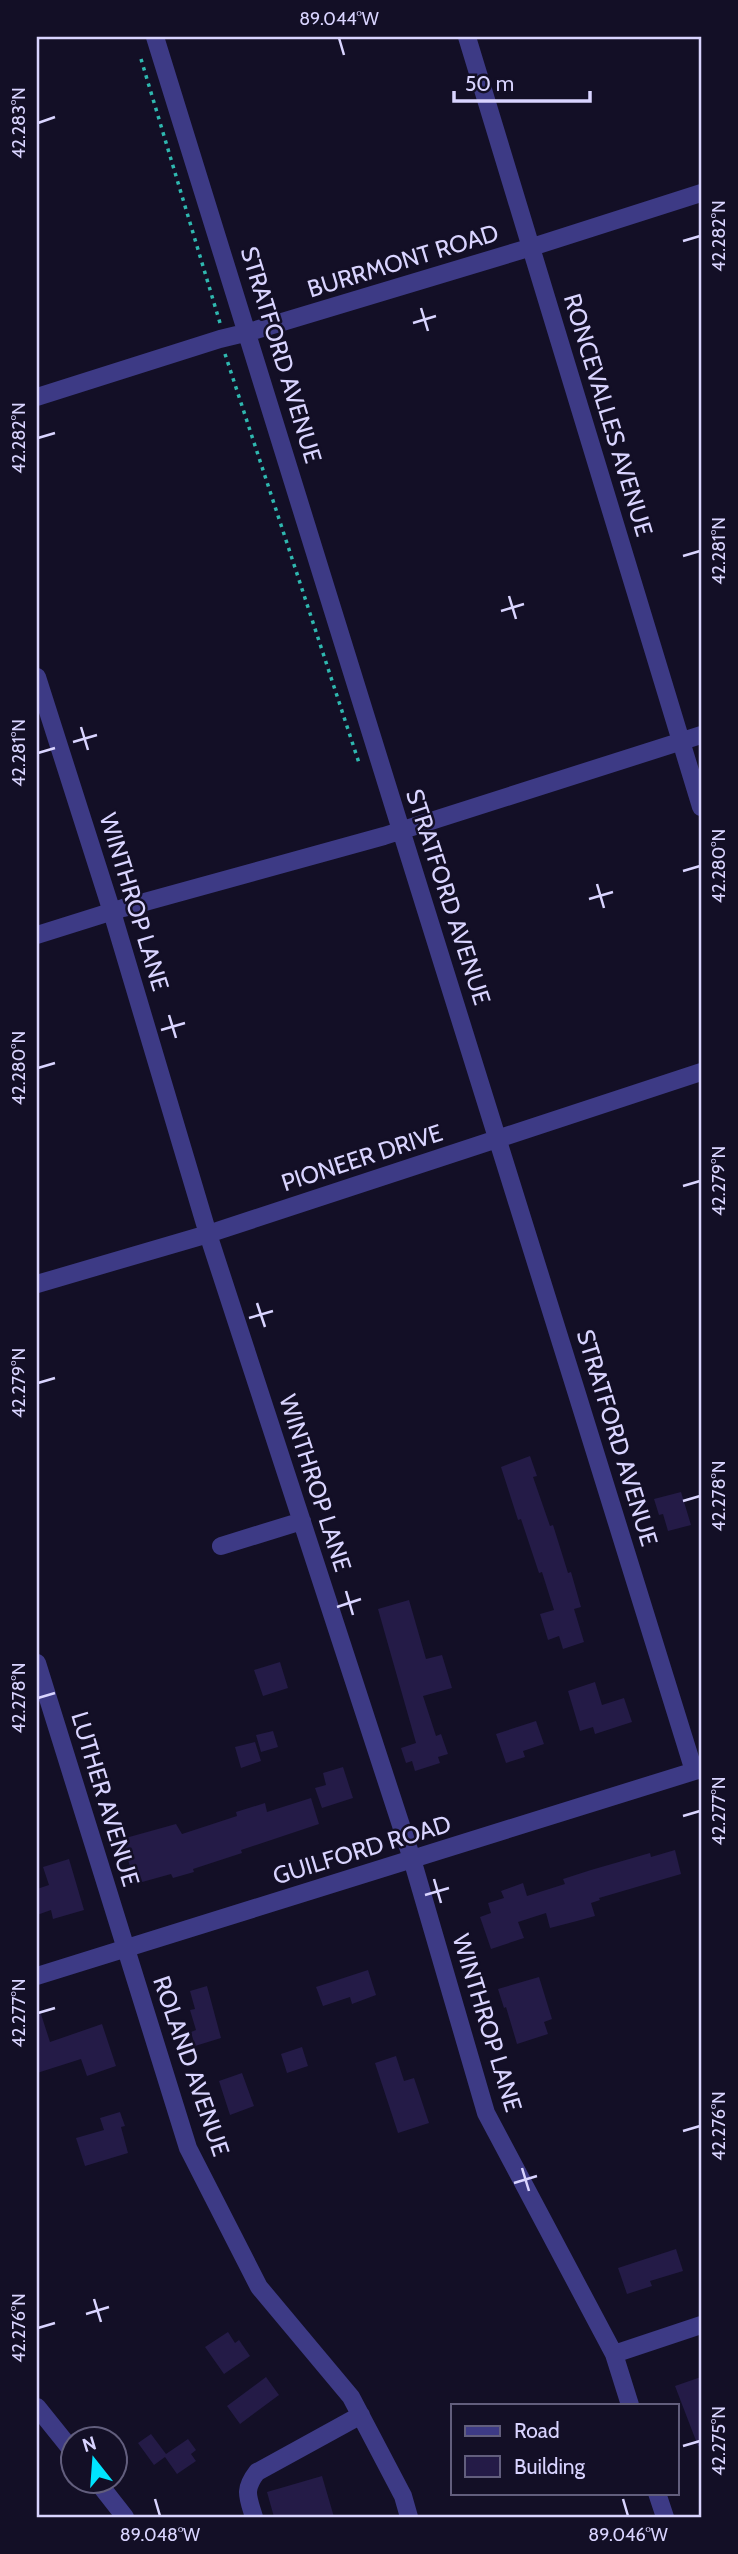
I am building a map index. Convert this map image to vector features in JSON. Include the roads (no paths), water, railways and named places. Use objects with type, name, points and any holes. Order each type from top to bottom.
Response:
[{"type":"street","name":"STRATFORD AVENUE","points":[[155,37],[249,332],[401,831],[697,1770]]},
{"type":"street","name":"RONCEVALLES AVENUE","points":[[467,37],[701,807]]},
{"type":"street","name":"BURRMONT ROAD","points":[[37,397],[701,193]]},
{"type":"street","name":"WINTHROP LANE","points":[[37,677],[112,912],[208,1234],[412,1859],[486,2113],[614,2354],[630,2404]]},
{"type":"street","points":[[37,935],[401,831],[701,735]]},
{"type":"street","name":"PIONEER DRIVE","points":[[37,1284],[208,1234],[701,1072]]},
{"type":"street","points":[[221,1546],[302,1521]]},
{"type":"street","name":"LUTHER AVENUE","points":[[37,1663],[126,1949]]},
{"type":"street","name":"GUILFORD ROAD","points":[[37,1976],[697,1770]]},
{"type":"street","name":"ROLAND AVENUE","points":[[126,1949],[188,2147],[259,2287],[351,2397],[403,2496],[409,2517]]},
{"type":"street","points":[[614,2354],[701,2325]]},
{"type":"street","points":[[37,2407],[60,2436]]},
{"type":"street","points":[[254,2517],[247,2494],[248,2483],[257,2472],[360,2415]]},
{"type":"street","points":[[107,2494],[125,2517]]},
{"type":"street","points":[[657,2494],[665,2517]]}]
